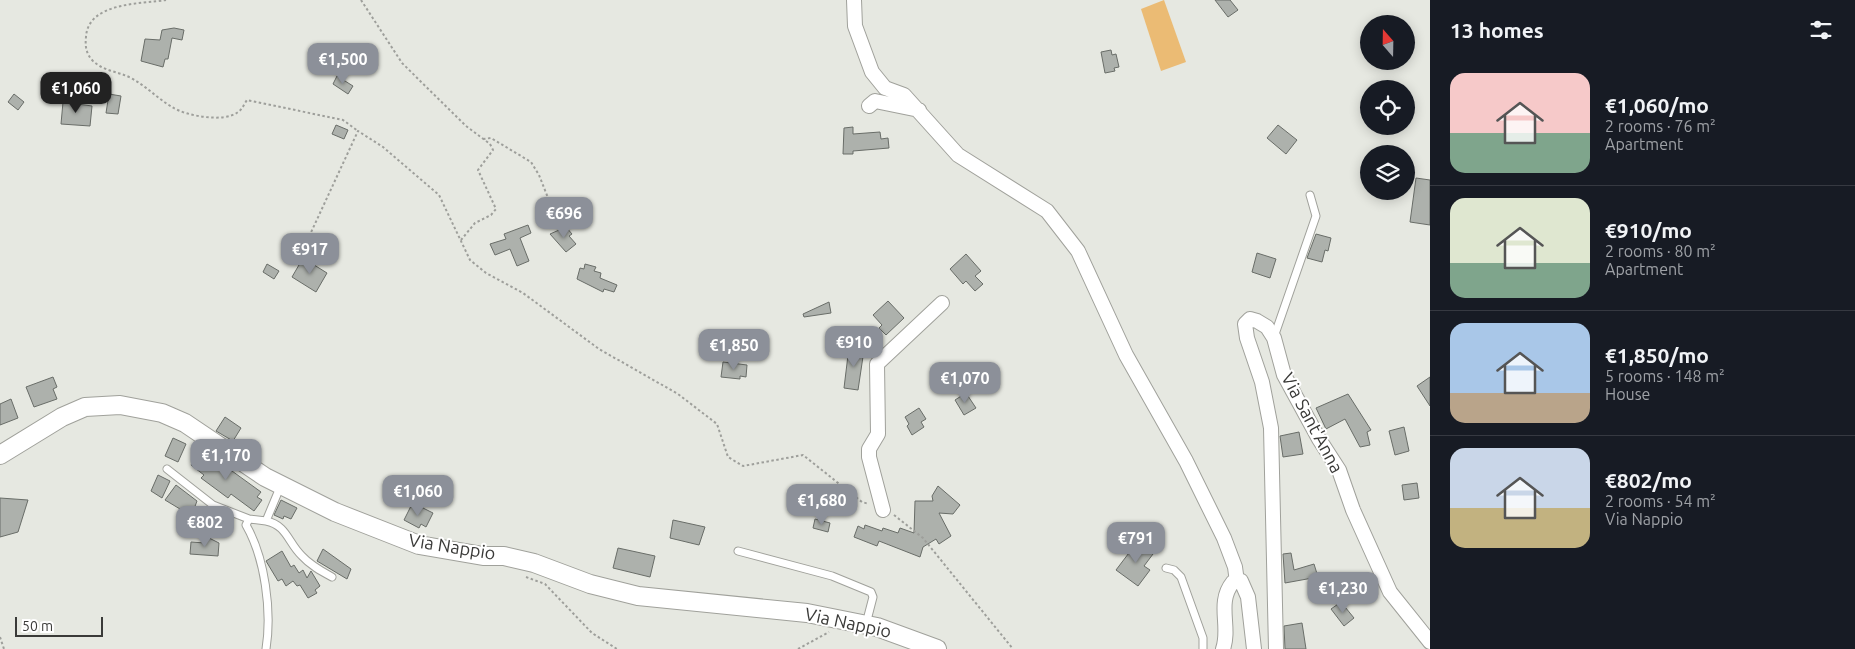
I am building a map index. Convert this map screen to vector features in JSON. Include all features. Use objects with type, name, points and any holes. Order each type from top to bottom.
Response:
[{"type":"street","points":[[854,0],[855,26],[872,72],[885,88],[904,95],[958,155],[1047,211],[1078,251],[1126,355],[1186,461],[1224,538],[1235,567],[1237,582]]},
{"type":"street","points":[[869,106],[875,101],[919,110]]},
{"type":"street","points":[[883,510],[869,457],[869,449],[878,434],[877,364],[942,304]]},
{"type":"street","name":"Via Sant'Anna","points":[[1276,649],[1270,428],[1262,382],[1247,338],[1245,324],[1250,320],[1258,321],[1267,327],[1274,338],[1284,375],[1319,440],[1339,470],[1353,510],[1390,592],[1430,642]]},
{"type":"street","name":"Via Nappio","points":[[0,455],[62,417],[85,407],[120,405],[162,413],[185,423],[281,485],[335,512],[419,545],[483,556],[504,556],[522,560],[590,584],[638,596],[808,613],[866,624],[937,649]]},
{"type":"street","points":[[1223,649],[1226,641],[1223,604],[1228,588],[1233,582],[1241,581],[1248,597],[1254,649]]},
{"type":"lane","points":[[1274,338],[1316,216],[1310,195]]},
{"type":"lane","points":[[167,469],[213,505],[249,519],[276,523],[286,532],[292,545],[301,556],[332,577]]},
{"type":"lane","points":[[266,521],[281,485]]},
{"type":"lane","points":[[249,519],[246,525],[258,548],[263,565],[267,621],[266,649]]},
{"type":"lane","points":[[738,551],[832,576],[871,592],[873,597],[866,624]]},
{"type":"lane","points":[[1166,568],[1174,570],[1181,577],[1203,638],[1203,649]]},
{"type":"path","points":[[166,0],[114,8],[96,16],[86,31],[85,47],[92,60],[109,72],[127,76],[145,86],[172,107],[190,115],[226,118],[239,112],[247,100],[343,120],[383,147],[439,195],[470,260],[486,274],[523,293],[599,349],[678,394],[718,424],[728,457],[744,466],[803,455],[862,502],[896,516],[923,538],[1013,649]]},
{"type":"path","points":[[361,0],[402,63],[466,126],[490,144],[493,150],[478,170],[496,209],[491,215],[475,223],[461,240]]},
{"type":"path","points":[[307,241],[358,131]]},
{"type":"path","points":[[483,139],[491,138],[531,162],[539,175],[552,208]]},
{"type":"path","points":[[522,560],[522,571],[526,578],[545,584],[592,634],[617,649]]},
{"type":"path","points":[[0,637],[4,649]]},
{"type":"shaded area","points":[[1164,0],[1186,62],[1161,71],[1141,9]]},
{"type":"building","points":[[1215,0],[1230,0],[1238,10],[1228,17]]},
{"type":"building","points":[[174,28],[184,30],[182,40],[172,38],[168,59],[165,59],[163,67],[141,61],[145,39],[160,40],[162,30]]},
{"type":"building","points":[[1111,50],[1112,55],[1116,54],[1119,67],[1114,68],[1115,71],[1105,73],[1101,52]]},
{"type":"building","points":[[337,76],[353,86],[348,94],[333,84]]},
{"type":"building","points":[[14,94],[24,102],[18,110],[8,102]]},
{"type":"building","points":[[109,94],[121,96],[118,114],[106,113]]},
{"type":"building","points":[[63,102],[92,106],[90,126],[61,124]]},
{"type":"building","points":[[336,125],[348,130],[344,139],[332,134]]},
{"type":"building","points":[[1278,125],[1297,140],[1286,154],[1267,138]]},
{"type":"building","points":[[853,127],[853,134],[880,132],[881,139],[888,138],[889,148],[853,151],[853,154],[843,154],[844,128]]},
{"type":"building","points":[[1416,178],[1430,180],[1430,225],[1410,222],[1413,200],[1415,200]]},
{"type":"building","points":[[528,225],[531,233],[520,238],[529,261],[517,266],[510,249],[495,255],[490,244],[506,239],[504,234]]},
{"type":"building","points":[[566,227],[572,234],[569,236],[576,244],[566,252],[550,234]]},
{"type":"building","points":[[1316,234],[1331,238],[1328,251],[1325,250],[1322,262],[1307,258]]},
{"type":"building","points":[[1257,253],[1276,259],[1270,278],[1252,272]]},
{"type":"building","points":[[966,254],[981,271],[975,276],[983,284],[975,291],[966,281],[963,284],[950,269]]},
{"type":"building","points":[[303,258],[327,273],[316,292],[292,277]]},
{"type":"building","points":[[267,264],[279,271],[274,279],[263,272]]},
{"type":"building","points":[[585,264],[596,267],[594,271],[601,273],[600,278],[617,285],[614,292],[604,289],[603,292],[577,279],[580,268],[584,269]]},
{"type":"building","points":[[888,301],[904,318],[886,335],[879,328],[882,325],[873,315]]},
{"type":"building","points":[[829,302],[831,313],[804,317],[803,314]]},
{"type":"building","points":[[849,347],[864,350],[858,390],[844,388]]},
{"type":"building","points":[[723,362],[747,365],[746,377],[740,376],[740,379],[721,377]]},
{"type":"building","points":[[53,377],[57,387],[53,389],[57,399],[34,407],[26,387]]},
{"type":"building","points":[[1430,377],[1430,406],[1417,386]]},
{"type":"building","points":[[966,393],[976,408],[964,415],[955,400]]},
{"type":"building","points":[[1348,394],[1371,430],[1367,432],[1370,445],[1360,447],[1345,419],[1326,429],[1316,408]]},
{"type":"building","points":[[11,399],[18,418],[0,425],[0,404]]},
{"type":"building","points":[[919,408],[926,419],[921,422],[924,427],[912,435],[905,417]]},
{"type":"building","points":[[225,417],[241,428],[233,441],[216,431]]},
{"type":"building","points":[[1404,427],[1409,451],[1395,455],[1389,431]]},
{"type":"building","points":[[1299,432],[1303,454],[1283,457],[1280,436]]},
{"type":"building","points":[[173,438],[186,444],[178,462],[165,456]]},
{"type":"building","points":[[203,450],[261,492],[257,497],[262,500],[254,511],[231,494],[228,498],[201,478],[204,475],[191,465]]},
{"type":"building","points":[[158,475],[170,481],[162,498],[151,491]]},
{"type":"building","points":[[1417,483],[1419,498],[1404,500],[1402,485]]},
{"type":"building","points":[[176,485],[197,501],[194,509],[188,509],[185,512],[165,500]]},
{"type":"building","points":[[938,486],[960,505],[953,514],[939,513],[951,536],[939,544],[936,539],[923,547],[920,557],[879,541],[877,546],[854,537],[858,526],[864,529],[865,525],[882,531],[883,528],[898,533],[900,528],[914,533],[915,501],[933,501],[932,496]]},
{"type":"building","points":[[392,491],[402,491],[403,501],[392,501]]},
{"type":"building","points":[[0,498],[28,500],[18,532],[0,537]]},
{"type":"building","points":[[281,500],[297,508],[291,519],[284,516],[283,519],[274,515]]},
{"type":"building","points":[[411,506],[419,511],[421,507],[433,513],[426,527],[421,524],[419,528],[404,520]]},
{"type":"building","points":[[815,519],[830,523],[828,532],[813,528]]},
{"type":"building","points":[[673,520],[705,527],[699,545],[670,538]]},
{"type":"building","points":[[205,536],[219,543],[218,556],[190,554],[191,542],[205,543]]},
{"type":"building","points":[[1138,541],[1153,554],[1144,566],[1150,570],[1138,586],[1116,570]]},
{"type":"building","points":[[618,548],[655,556],[650,577],[613,568]]},
{"type":"building","points":[[323,549],[351,569],[347,579],[317,561]]},
{"type":"building","points":[[282,551],[291,567],[294,565],[299,573],[303,570],[307,578],[311,571],[320,586],[315,590],[317,593],[308,598],[300,585],[297,586],[293,581],[286,586],[282,579],[278,581],[266,561]]},
{"type":"building","points":[[1291,553],[1294,570],[1314,564],[1318,577],[1285,583],[1283,554]]},
{"type":"building","points":[[1341,602],[1354,618],[1344,626],[1331,609]]},
{"type":"building","points":[[1302,623],[1306,649],[1285,649],[1284,626]]}]
